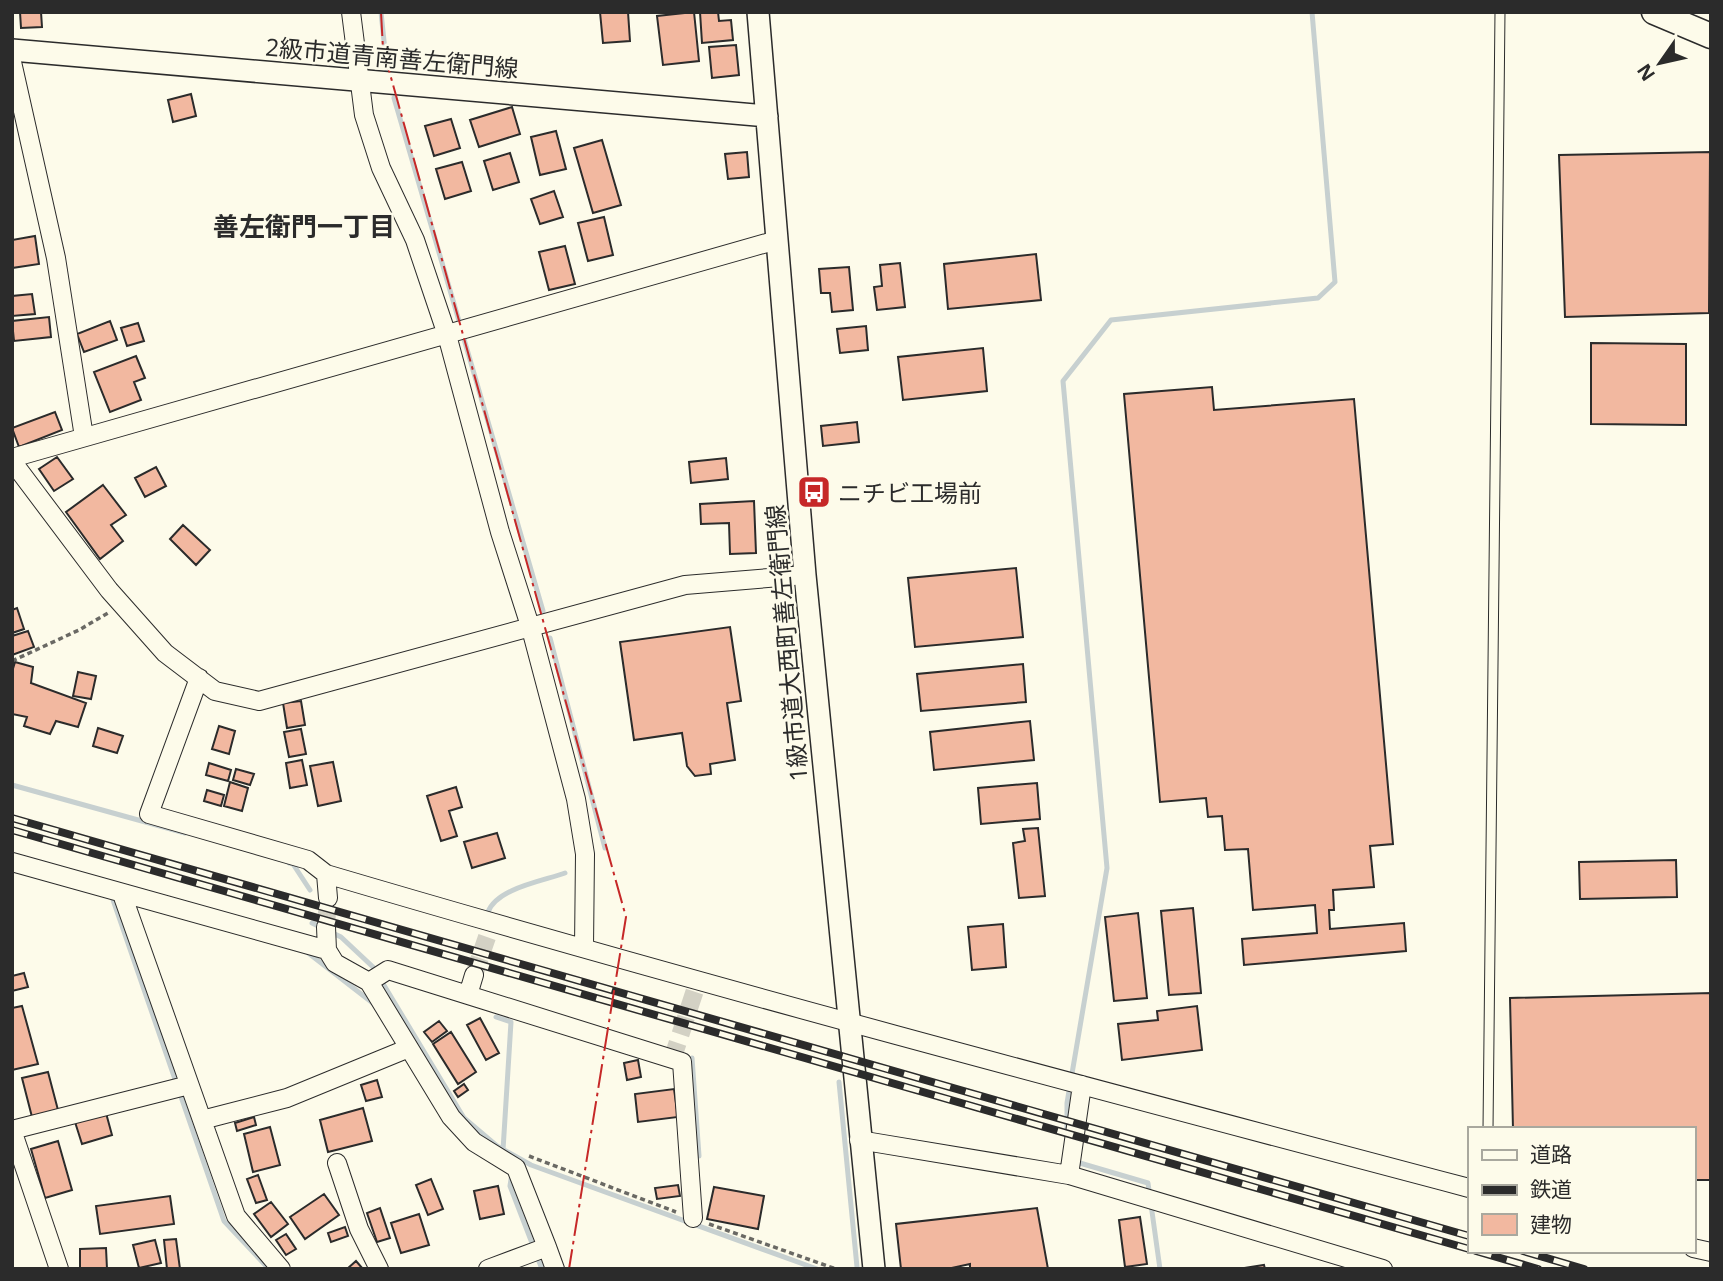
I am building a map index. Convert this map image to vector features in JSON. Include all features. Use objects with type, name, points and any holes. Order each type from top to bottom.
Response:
[{"type":"main road","points":[[1655,12],[1711,36]]},
{"type":"street","points":[[351,12],[364,115],[381,168],[415,240],[447,335],[500,532],[531,629],[576,799],[585,854],[584,947]]},
{"type":"street","name":"1級市道大西町善左衛門線","points":[[758,12],[805,575],[859,1140],[874,1269]]},
{"type":"street","name":"2級市道青南善左衛門線","points":[[12,50],[767,116]]},
{"type":"street","points":[[12,62],[56,258],[84,437]]},
{"type":"street","points":[[777,240],[12,459],[121,604],[164,653],[215,691],[258,701],[685,585],[805,575]]},
{"type":"street","points":[[199,678],[149,814],[308,860],[326,874],[488,930],[584,947],[850,1024],[1468,1188]]},
{"type":"street","points":[[12,862],[327,950]]},
{"type":"street","points":[[326,874],[328,898]]},
{"type":"street","points":[[122,894],[236,1216],[281,1269]]},
{"type":"street","points":[[326,928],[327,950],[335,963],[369,982],[451,1116],[474,1142],[516,1168],[555,1269]]},
{"type":"street","points":[[369,982],[388,970],[682,1062],[693,1218]]},
{"type":"street","points":[[468,996],[474,975]]},
{"type":"street","points":[[202,1120],[287,1098],[410,1048]]},
{"type":"street","points":[[59,1269],[12,1130],[189,1084]]},
{"type":"street","points":[[1069,1175],[1082,1085]]},
{"type":"street","points":[[859,1140],[1069,1175],[1383,1269]]},
{"type":"street","points":[[337,1163],[359,1229],[379,1269]]},
{"type":"street","points":[[488,1269],[547,1247]]},
{"type":"lane","points":[[1488,1127],[1500,12]]},
{"type":"path","points":[[12,661],[79,630],[121,604]]},
{"type":"building","points":[[20,12],[41,12],[42,27],[21,28]]},
{"type":"building","points":[[600,12],[628,12],[630,41],[603,43]]},
{"type":"building","points":[[694,12],[699,61],[663,65],[657,16]]},
{"type":"building","points":[[700,12],[718,12],[719,21],[731,20],[733,40],[702,43]]},
{"type":"building","points":[[736,45],[739,75],[712,78],[709,47]]},
{"type":"building","points":[[191,94],[196,116],[173,122],[168,100]]},
{"type":"building","points":[[512,107],[520,134],[479,147],[470,120]]},
{"type":"building","points":[[451,119],[460,148],[434,156],[425,126]]},
{"type":"building","points":[[556,131],[566,169],[540,175],[531,137]]},
{"type":"building","points":[[602,140],[621,205],[593,213],[574,148]]},
{"type":"building","points":[[747,152],[749,177],[728,179],[725,154]]},
{"type":"building","points":[[1710,152],[1709,313],[1565,317],[1559,155]]},
{"type":"building","points":[[510,153],[519,182],[493,190],[484,161]]},
{"type":"building","points":[[462,162],[471,191],[445,199],[436,169]]},
{"type":"building","points":[[554,191],[563,217],[540,224],[531,199]]},
{"type":"building","points":[[604,217],[613,255],[588,261],[578,223]]},
{"type":"building","points":[[35,236],[39,264],[12,268],[12,240]]},
{"type":"building","points":[[565,246],[575,284],[549,290],[539,252]]},
{"type":"building","points":[[1036,254],[1041,300],[948,309],[944,264]]},
{"type":"building","points":[[900,263],[905,307],[877,310],[874,287],[882,286],[880,265]]},
{"type":"building","points":[[849,267],[853,310],[832,312],[830,293],[821,293],[819,269]]},
{"type":"building","points":[[32,294],[35,314],[12,316],[12,296]]},
{"type":"building","points":[[49,317],[51,337],[14,341],[12,321]]},
{"type":"building","points":[[110,321],[117,340],[84,352],[77,334]]},
{"type":"building","points":[[138,323],[144,341],[127,346],[121,328]]},
{"type":"building","points":[[866,326],[868,350],[840,353],[837,329]]},
{"type":"building","points":[[1591,343],[1686,344],[1686,425],[1591,424]]},
{"type":"building","points":[[983,348],[987,391],[903,400],[898,357]]},
{"type":"building","points":[[136,356],[145,378],[134,382],[141,400],[110,412],[94,372]]},
{"type":"building","points":[[1212,387],[1214,410],[1354,399],[1393,844],[1370,846],[1374,887],[1333,890],[1334,910],[1329,910],[1330,929],[1404,923],[1406,951],[1244,965],[1242,939],[1317,933],[1315,905],[1253,910],[1248,849],[1225,850],[1222,816],[1208,817],[1206,798],[1160,802],[1124,394]]},
{"type":"building","points":[[55,412],[62,430],[19,447],[12,428]]},
{"type":"building","points":[[857,422],[859,442],[823,446],[821,426]]},
{"type":"building","points":[[57,457],[73,479],[54,491],[39,469]]},
{"type":"building","points":[[726,458],[728,479],[691,483],[689,462]]},
{"type":"building","points":[[156,467],[166,486],[145,497],[135,478]]},
{"type":"building","points":[[103,485],[126,515],[111,525],[123,541],[100,559],[66,512]]},
{"type":"building","points":[[754,501],[756,553],[730,554],[729,523],[701,524],[700,504]]},
{"type":"building","points":[[183,525],[210,550],[196,565],[170,539]]},
{"type":"building","points":[[1016,568],[1023,637],[915,647],[908,578]]},
{"type":"building","points":[[17,608],[24,629],[12,633],[12,610]]},
{"type":"building","points":[[730,627],[741,701],[727,703],[735,760],[710,764],[711,774],[695,776],[687,766],[682,733],[634,740],[620,642]]},
{"type":"building","points":[[28,631],[34,647],[12,655],[12,636]]},
{"type":"building","points":[[15,662],[33,667],[31,683],[86,703],[78,727],[56,721],[50,734],[24,726],[27,717],[12,714],[12,672]]},
{"type":"building","points":[[1023,664],[1026,702],[921,711],[917,674]]},
{"type":"building","points":[[78,672],[96,676],[91,699],[73,696]]},
{"type":"building","points":[[301,701],[305,725],[287,728],[283,703]]},
{"type":"building","points":[[1030,721],[1034,760],[934,770],[930,732]]},
{"type":"building","points":[[219,726],[235,731],[229,754],[212,749]]},
{"type":"building","points":[[98,728],[123,736],[117,753],[93,746]]},
{"type":"building","points":[[301,729],[306,754],[289,757],[284,732]]},
{"type":"building","points":[[302,760],[307,785],[290,788],[286,763]]},
{"type":"building","points":[[333,762],[341,801],[318,806],[310,766]]},
{"type":"building","points":[[209,763],[231,770],[228,781],[206,775]]},
{"type":"building","points":[[236,769],[254,774],[250,785],[233,780]]},
{"type":"building","points":[[230,782],[248,788],[242,811],[224,806]]},
{"type":"building","points":[[1037,783],[1040,819],[981,824],[978,788]]},
{"type":"building","points":[[456,787],[462,807],[449,811],[457,836],[441,841],[427,796]]},
{"type":"building","points":[[207,790],[224,795],[221,806],[204,801]]},
{"type":"building","points":[[1038,828],[1045,896],[1019,898],[1013,843],[1025,841],[1023,829]]},
{"type":"building","points":[[497,833],[505,858],[472,868],[464,842]]},
{"type":"building","points":[[1676,860],[1677,897],[1580,899],[1579,862]]},
{"type":"building","points":[[1193,908],[1201,993],[1169,995],[1161,911]]},
{"type":"building","points":[[1138,913],[1147,998],[1114,1001],[1105,917]]},
{"type":"building","points":[[1003,924],[1006,967],[972,970],[968,927]]},
{"type":"building","points":[[24,973],[28,987],[12,991],[12,976]]},
{"type":"building","points":[[1711,993],[1711,1180],[1695,1180],[1695,1127],[1513,1127],[1510,998]]},
{"type":"building","points":[[22,1006],[38,1064],[12,1070],[12,1008]]},
{"type":"building","points":[[1197,1006],[1202,1050],[1122,1060],[1118,1024],[1158,1020],[1157,1011]]},
{"type":"building","points":[[480,1018],[499,1053],[486,1060],[467,1025]]},
{"type":"building","points":[[439,1021],[447,1031],[432,1042],[424,1032]]},
{"type":"building","points":[[451,1032],[476,1072],[458,1084],[433,1044]]},
{"type":"building","points":[[638,1060],[641,1077],[627,1080],[624,1063]]},
{"type":"building","points":[[48,1072],[58,1110],[32,1117],[22,1078]]},
{"type":"building","points":[[377,1080],[382,1097],[366,1101],[361,1085]]},
{"type":"building","points":[[464,1084],[468,1090],[458,1097],[454,1091]]},
{"type":"building","points":[[674,1089],[678,1117],[638,1122],[635,1094]]},
{"type":"building","points":[[363,1108],[372,1141],[328,1152],[320,1120]]},
{"type":"building","points":[[106,1113],[112,1135],[82,1144],[75,1122]]},
{"type":"building","points":[[254,1117],[256,1125],[237,1131],[235,1123]]},
{"type":"building","points":[[270,1127],[280,1165],[253,1172],[244,1134]]},
{"type":"building","points":[[58,1141],[72,1190],[45,1198],[31,1149]]},
{"type":"building","points":[[258,1175],[267,1200],[256,1203],[247,1179]]},
{"type":"building","points":[[431,1179],[443,1209],[428,1215],[416,1185]]},
{"type":"building","points":[[678,1185],[680,1196],[657,1199],[655,1188]]},
{"type":"building","points":[[498,1186],[504,1214],[480,1219],[474,1191]]},
{"type":"building","points":[[714,1187],[764,1196],[758,1229],[707,1219]]},
{"type":"building","points":[[324,1194],[339,1215],[305,1239],[290,1217]]},
{"type":"building","points":[[170,1196],[174,1224],[100,1234],[96,1206]]},
{"type":"building","points":[[271,1202],[288,1224],[271,1237],[254,1214]]},
{"type":"building","points":[[380,1208],[390,1238],[377,1242],[367,1213]]},
{"type":"building","points":[[1037,1208],[1048,1269],[970,1269],[970,1264],[947,1269],[901,1269],[896,1224]]},
{"type":"building","points":[[419,1214],[429,1245],[401,1253],[391,1223]]},
{"type":"building","points":[[1140,1217],[1147,1264],[1125,1267],[1119,1220]]},
{"type":"building","points":[[345,1227],[348,1236],[331,1242],[328,1233]]},
{"type":"building","points":[[286,1234],[296,1249],[286,1255],[276,1240]]},
{"type":"building","points":[[176,1239],[180,1269],[167,1269],[164,1240]]},
{"type":"building","points":[[155,1240],[161,1263],[139,1268],[133,1245]]},
{"type":"building","points":[[106,1248],[107,1269],[80,1269],[80,1249]]},
{"type":"building","points":[[356,1261],[363,1269],[347,1269]]},
{"type":"building","points":[[1264,1265],[1265,1269],[1238,1269]]},
{"type":"waterway","points":[[381,12],[387,70]]},
{"type":"waterway","points":[[1067,1132],[1067,1103],[1107,868],[1063,381],[1111,320],[1318,298],[1335,282],[1312,12]]},
{"type":"waterway","points":[[394,98],[459,321]]},
{"type":"waterway","points":[[464,339],[543,611]]},
{"type":"waterway","points":[[550,638],[605,848]]},
{"type":"waterway","points":[[12,785],[185,833]]},
{"type":"waterway","points":[[289,863],[293,864],[310,890]]},
{"type":"waterway","points":[[488,912],[493,904],[511,891],[565,873]]},
{"type":"waterway","points":[[112,897],[224,1221],[269,1269]]},
{"type":"waterway","points":[[312,923],[341,937],[373,967],[464,1118],[497,1146],[531,1165],[817,1269]]},
{"type":"waterway","points":[[307,952],[374,1004]]},
{"type":"waterway","points":[[496,1017],[511,1022],[503,1150]]},
{"type":"waterway","points":[[692,1058],[699,1156]]},
{"type":"waterway","points":[[839,1082],[857,1267]]},
{"type":"waterway","points":[[1073,1161],[1148,1183],[1160,1269]]},
{"type":"waterway","points":[[512,1173],[510,1186],[542,1269]]},
{"type":"tunnel","points":[[326,927],[328,898]]},
{"type":"tunnel","points":[[474,975],[487,937]]},
{"type":"tunnel","points":[[672,1060],[699,978]]},
{"type":"railway","points":[[12,818],[1468,1236]]},
{"type":"railway","points":[[12,830],[1468,1249]]},
{"type":"railway","points":[[1483,1253],[1538,1269]]},
{"type":"railway","points":[[1530,1253],[1584,1269]]},
{"type":"power","points":[[381,12],[383,49],[626,917],[569,1269]]},
{"type":"place","name":"ニチビ工場前","points":[[814,492]]},
{"type":"district","name":"善左衛門一丁目","points":[[304,226]]}]
